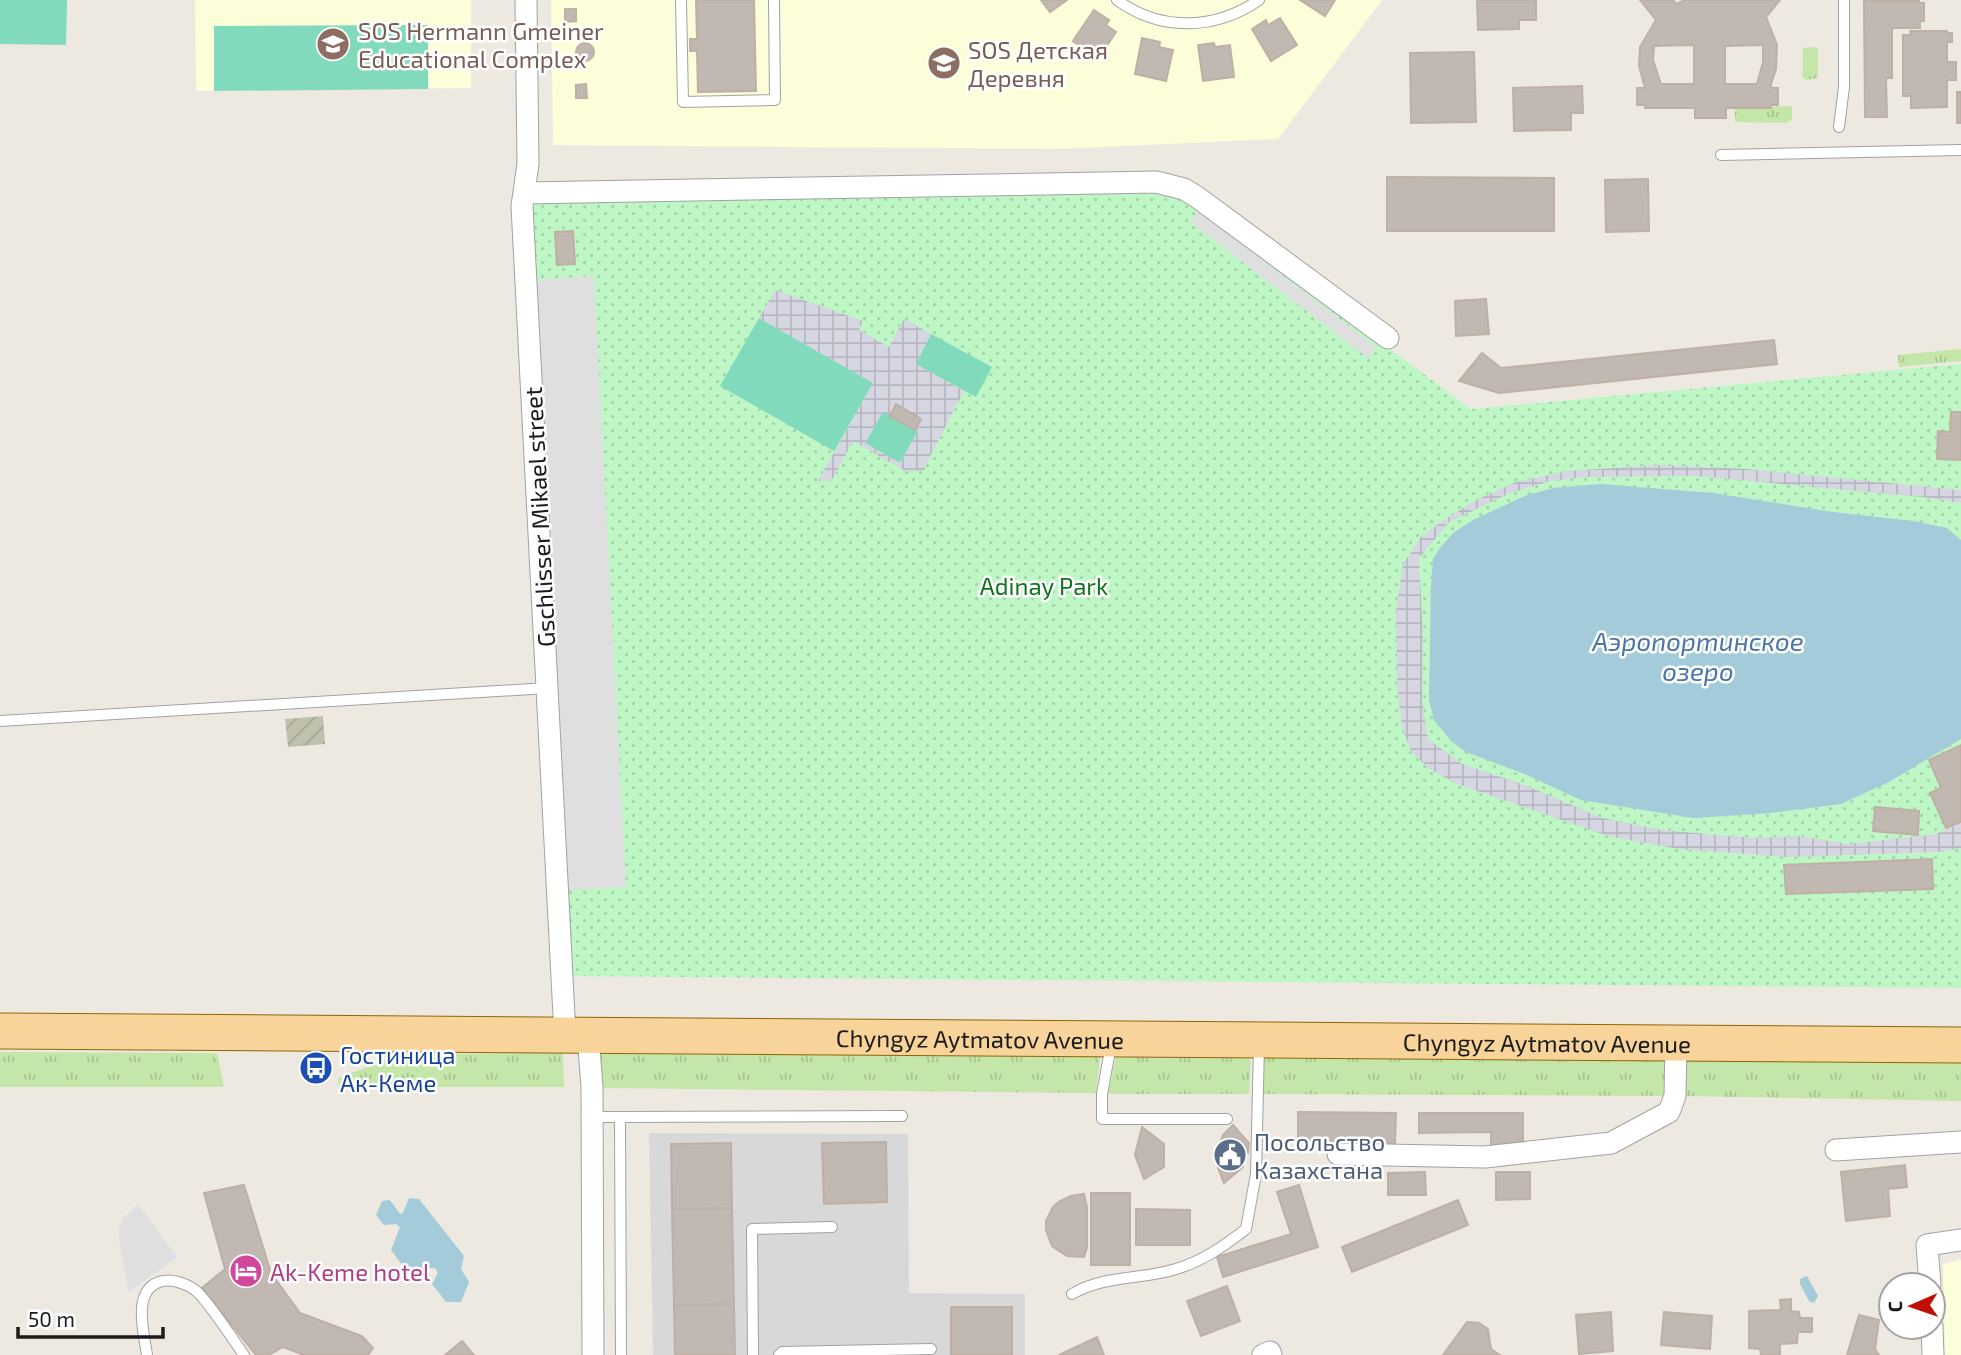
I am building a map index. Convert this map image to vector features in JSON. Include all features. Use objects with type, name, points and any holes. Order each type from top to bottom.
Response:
[{"type":"main road","name":"Chyngyz Aytmatov Avenue","points":[[0,1031],[1961,1045]]},
{"type":"street","name":"Gschlisser Mikael street","points":[[526,0],[528,164],[522,206],[548,688],[576,1035],[592,1117],[593,1355]]},
{"type":"street","points":[[525,193],[1114,182],[1164,184],[1197,197],[1388,338]]},
{"type":"street","points":[[1338,1154],[1485,1157],[1611,1143],[1669,1112],[1675,1096],[1676,1044]]},
{"type":"street","points":[[1836,1150],[1961,1142]]},
{"type":"street","points":[[1929,1271],[1927,1245],[1961,1240]]},
{"type":"street","points":[[1263,1355],[1270,1352],[1271,1355]]},
{"type":"lane","points":[[681,0],[683,102],[775,100],[775,0]]},
{"type":"lane","points":[[1117,0],[1130,9],[1157,20],[1185,24],[1214,21],[1242,12],[1259,0]]},
{"type":"lane","points":[[1839,127],[1844,87],[1844,0]]},
{"type":"lane","points":[[1721,155],[1961,150]]},
{"type":"lane","points":[[0,721],[548,688]]},
{"type":"lane","points":[[1112,1039],[1102,1094],[1102,1119],[1227,1119]]},
{"type":"lane","points":[[1072,1294],[1088,1284],[1175,1270],[1213,1255],[1246,1229],[1256,1174],[1260,1040]]},
{"type":"lane","points":[[592,1117],[902,1116]]},
{"type":"lane","points":[[620,1117],[621,1355]]},
{"type":"lane","points":[[753,1355],[752,1229],[832,1227]]},
{"type":"lane","points":[[147,1355],[142,1304],[152,1284],[165,1280],[179,1282],[196,1291],[244,1355]]},
{"type":"lane","points":[[779,1355],[782,1352],[931,1349]]},
{"type":"shaded area","name":"SOS Hermann Gmeiner Educational Complex","points":[[195,0],[471,0],[471,88],[196,91]]},
{"type":"shaded area","name":"SOS Детская Деревня","points":[[551,0],[1382,0],[1278,139],[1056,149],[553,145]]},
{"type":"shaded area","points":[[1198,211],[1376,347],[1368,358],[1190,222]]},
{"type":"shaded area","points":[[594,276],[626,887],[565,890],[534,280]]},
{"type":"shaded area","points":[[775,290],[863,321],[859,330],[889,347],[904,319],[931,334],[916,364],[964,391],[925,470],[905,471],[857,443],[852,443],[832,480],[818,481],[873,383],[759,318]],"holes":[[[883,412],[918,431],[900,463],[865,443]]]},
{"type":"shaded area","points":[[1661,465],[1746,469],[1961,490],[1961,503],[1695,476],[1588,477],[1550,481],[1508,494],[1449,522],[1419,558],[1423,636],[1422,699],[1428,739],[1462,764],[1525,785],[1602,818],[1661,830],[1755,838],[1798,836],[1848,844],[1936,834],[1961,823],[1961,848],[1938,852],[1787,857],[1679,849],[1608,836],[1457,784],[1428,768],[1411,751],[1402,727],[1397,686],[1396,611],[1403,564],[1421,537],[1476,500],[1516,482],[1568,471]]},
{"type":"shaded area","points":[[323,716],[325,744],[288,747],[285,719]]},
{"type":"shaded area","points":[[649,1133],[908,1134],[909,1293],[1025,1294],[1025,1355],[653,1355]]},
{"type":"shaded area","points":[[138,1204],[177,1257],[129,1292],[119,1229],[122,1220]]},
{"type":"shaded area","points":[[1961,1260],[1961,1355],[1945,1355],[1947,1271],[1943,1271],[1943,1264]]},
{"type":"green space","points":[[0,0],[67,0],[66,45],[0,44]]},
{"type":"green space","points":[[428,25],[428,89],[214,91],[214,26]]},
{"type":"green space","points":[[1803,48],[1818,48],[1818,78],[1806,80],[1802,77]]},
{"type":"green space","points":[[1792,106],[1792,119],[1787,123],[1735,122],[1735,108]]},
{"type":"green space","name":"Adinay Park","points":[[1149,189],[1186,198],[1471,409],[1961,364],[1961,988],[568,976],[532,202]]},
{"type":"green space","points":[[759,318],[873,383],[834,451],[720,386]]},
{"type":"green space","points":[[931,334],[992,367],[976,397],[915,364]]},
{"type":"green space","points":[[1961,349],[1961,361],[1899,367],[1898,355]]},
{"type":"green space","points":[[883,411],[918,431],[900,463],[865,443]]},
{"type":"green space","points":[[600,1051],[1100,1057],[1096,1093],[598,1088]]},
{"type":"green space","points":[[1117,1051],[1251,1053],[1249,1094],[1108,1094]]},
{"type":"green space","points":[[0,1052],[217,1053],[224,1087],[0,1087]]},
{"type":"green space","points":[[1265,1052],[1666,1056],[1665,1096],[1263,1094]]},
{"type":"green space","points":[[1685,1052],[1961,1056],[1961,1101],[1682,1096]]},
{"type":"green space","points":[[563,1053],[564,1087],[339,1087],[338,1078],[401,1054]]},
{"type":"water","name":"Аэропортинское озеро","points":[[1600,484],[1713,493],[1947,528],[1961,540],[1961,739],[1889,782],[1841,804],[1770,813],[1694,818],[1581,800],[1527,775],[1466,752],[1451,741],[1434,720],[1429,700],[1433,559],[1453,533],[1473,520],[1527,495],[1554,488]]},
{"type":"water","points":[[409,1198],[419,1199],[464,1256],[461,1269],[469,1282],[461,1302],[446,1302],[432,1284],[438,1273],[435,1268],[406,1270],[391,1250],[400,1227],[396,1224],[384,1225],[376,1215],[382,1201],[390,1200],[400,1214],[403,1213]]},
{"type":"water","points":[[1807,1276],[1818,1296],[1814,1303],[1809,1301],[1800,1284],[1800,1279]]},
{"type":"building","points":[[696,0],[754,0],[756,91],[698,92],[697,51],[690,51],[690,39],[697,39]]},
{"type":"building","points":[[1041,0],[1067,0],[1050,12]]},
{"type":"building","points":[[1300,0],[1335,0],[1325,16]]},
{"type":"building","points":[[1477,0],[1536,0],[1536,20],[1519,20],[1519,29],[1478,30]]},
{"type":"building","points":[[1640,0],[1673,0],[1676,4],[1685,0],[1780,0],[1766,17],[1777,45],[1776,69],[1771,88],[1778,88],[1778,105],[1771,105],[1771,108],[1726,108],[1726,118],[1695,118],[1695,108],[1645,108],[1645,105],[1637,105],[1637,88],[1645,88],[1639,66],[1640,47],[1656,20]],"holes":[[[1694,45],[1694,84],[1661,84],[1653,60],[1654,46]],[[1763,45],[1763,62],[1757,84],[1725,84],[1725,46]]]},
{"type":"building","points":[[1864,1],[1924,3],[1924,21],[1920,21],[1920,28],[1892,28],[1892,78],[1886,78],[1887,117],[1865,117]]},
{"type":"building","points":[[565,9],[576,9],[576,21],[565,22]]},
{"type":"building","points":[[1094,10],[1109,20],[1106,25],[1116,32],[1098,59],[1073,41]]},
{"type":"building","points":[[1280,18],[1297,45],[1271,61],[1252,29],[1266,20],[1268,25]]},
{"type":"building","points":[[1910,31],[1952,33],[1952,42],[1947,42],[1947,62],[1956,62],[1956,80],[1947,80],[1947,107],[1911,108],[1911,96],[1903,96],[1903,35],[1911,35]]},
{"type":"building","points":[[1142,38],[1160,42],[1159,47],[1173,50],[1166,81],[1135,74]]},
{"type":"building","points":[[581,43],[589,43],[594,52],[592,59],[581,61],[576,56],[576,48]]},
{"type":"building","points":[[1214,43],[1215,47],[1230,45],[1234,77],[1203,81],[1198,45]]},
{"type":"building","points":[[1474,52],[1476,122],[1411,123],[1410,53]]},
{"type":"building","points":[[586,84],[587,98],[576,98],[576,85]]},
{"type":"building","points":[[1582,86],[1583,113],[1571,113],[1571,130],[1514,131],[1513,88]]},
{"type":"building","points":[[1957,92],[1961,92],[1961,123],[1957,123]]},
{"type":"building","points":[[1387,177],[1554,178],[1554,231],[1387,231]]},
{"type":"building","points":[[1648,179],[1649,231],[1606,232],[1605,180]]},
{"type":"building","points":[[573,231],[575,264],[557,265],[555,232]]},
{"type":"building","points":[[1486,299],[1489,334],[1456,336],[1455,301]]},
{"type":"building","points":[[1774,340],[1777,364],[1499,393],[1459,381],[1482,353],[1501,368]]},
{"type":"building","points":[[896,404],[921,419],[915,430],[890,416]]},
{"type":"building","points":[[1951,412],[1961,412],[1961,460],[1937,459],[1938,431],[1950,432]]},
{"type":"building","points":[[1961,745],[1961,822],[1946,828],[1930,793],[1941,788],[1929,760]]},
{"type":"building","points":[[1875,807],[1919,811],[1918,835],[1873,831]]},
{"type":"building","points":[[1932,859],[1933,889],[1786,894],[1784,865]]},
{"type":"building","points":[[1298,1112],[1396,1113],[1395,1143],[1298,1141]]},
{"type":"building","points":[[1419,1113],[1523,1113],[1523,1151],[1491,1151],[1491,1132],[1419,1133]]},
{"type":"building","name":"Посольство Казахстана","points":[[1233,1125],[1249,1143],[1248,1153],[1243,1154],[1243,1167],[1224,1183],[1216,1155],[1223,1135]]},
{"type":"building","points":[[1142,1127],[1164,1144],[1164,1167],[1144,1179],[1135,1155]]},
{"type":"building","points":[[886,1142],[887,1202],[824,1204],[822,1143]]},
{"type":"building","points":[[731,1143],[732,1208],[672,1209],[671,1144]]},
{"type":"building","points":[[1905,1165],[1907,1187],[1888,1189],[1890,1216],[1846,1221],[1841,1172]]},
{"type":"building","points":[[1425,1172],[1426,1195],[1388,1195],[1388,1173]]},
{"type":"building","points":[[1496,1172],[1530,1172],[1530,1199],[1496,1200]]},
{"type":"building","name":"Ak-Keme hotel","points":[[244,1185],[271,1273],[300,1313],[362,1336],[373,1348],[368,1355],[304,1355],[283,1347],[269,1355],[256,1355],[202,1288],[225,1269],[204,1193]]},
{"type":"building","points":[[1299,1185],[1318,1247],[1223,1277],[1217,1257],[1291,1234],[1277,1192]]},
{"type":"building","points":[[1091,1193],[1130,1193],[1130,1265],[1091,1265]]},
{"type":"building","points":[[1084,1194],[1087,1207],[1087,1247],[1084,1257],[1067,1256],[1052,1246],[1046,1230],[1046,1221],[1053,1207],[1060,1201]]},
{"type":"building","points":[[1458,1200],[1468,1225],[1352,1272],[1342,1247]]},
{"type":"building","points":[[732,1208],[734,1304],[674,1305],[672,1209]]},
{"type":"building","points":[[1136,1209],[1190,1210],[1190,1245],[1136,1245]]},
{"type":"building","points":[[1227,1286],[1240,1321],[1201,1336],[1187,1301]]},
{"type":"building","points":[[1791,1299],[1791,1311],[1799,1312],[1800,1318],[1812,1318],[1812,1332],[1798,1332],[1797,1343],[1780,1344],[1780,1355],[1761,1355],[1760,1349],[1749,1348],[1749,1311],[1781,1310],[1780,1300]]},
{"type":"building","points":[[734,1304],[735,1355],[675,1355],[674,1305]]},
{"type":"building","points":[[951,1307],[1012,1307],[1012,1355],[951,1355]]},
{"type":"building","points":[[1611,1312],[1613,1351],[1579,1354],[1576,1315]]},
{"type":"building","points":[[1664,1312],[1712,1316],[1710,1349],[1661,1345]]},
{"type":"building","points":[[1859,1315],[1877,1320],[1875,1349],[1879,1355],[1847,1355]]},
{"type":"building","points":[[1467,1322],[1479,1323],[1488,1329],[1491,1349],[1500,1355],[1443,1355]]},
{"type":"building","points":[[1097,1337],[1104,1355],[1059,1355]]},
{"type":"building","points":[[462,1341],[474,1355],[445,1355]]},
{"type":"place","name":"SOS Hermann Gmeiner Educational Complex","points":[[333,44]]},
{"type":"place","name":"SOS Детская Деревня","points":[[944,63]]},
{"type":"place","name":"Гостиница Ак-Кеме","points":[[316,1068]]},
{"type":"place","name":"Посольство Казахстана","points":[[1230,1155]]},
{"type":"place","name":"Ak-Keme hotel","points":[[246,1271]]}]
